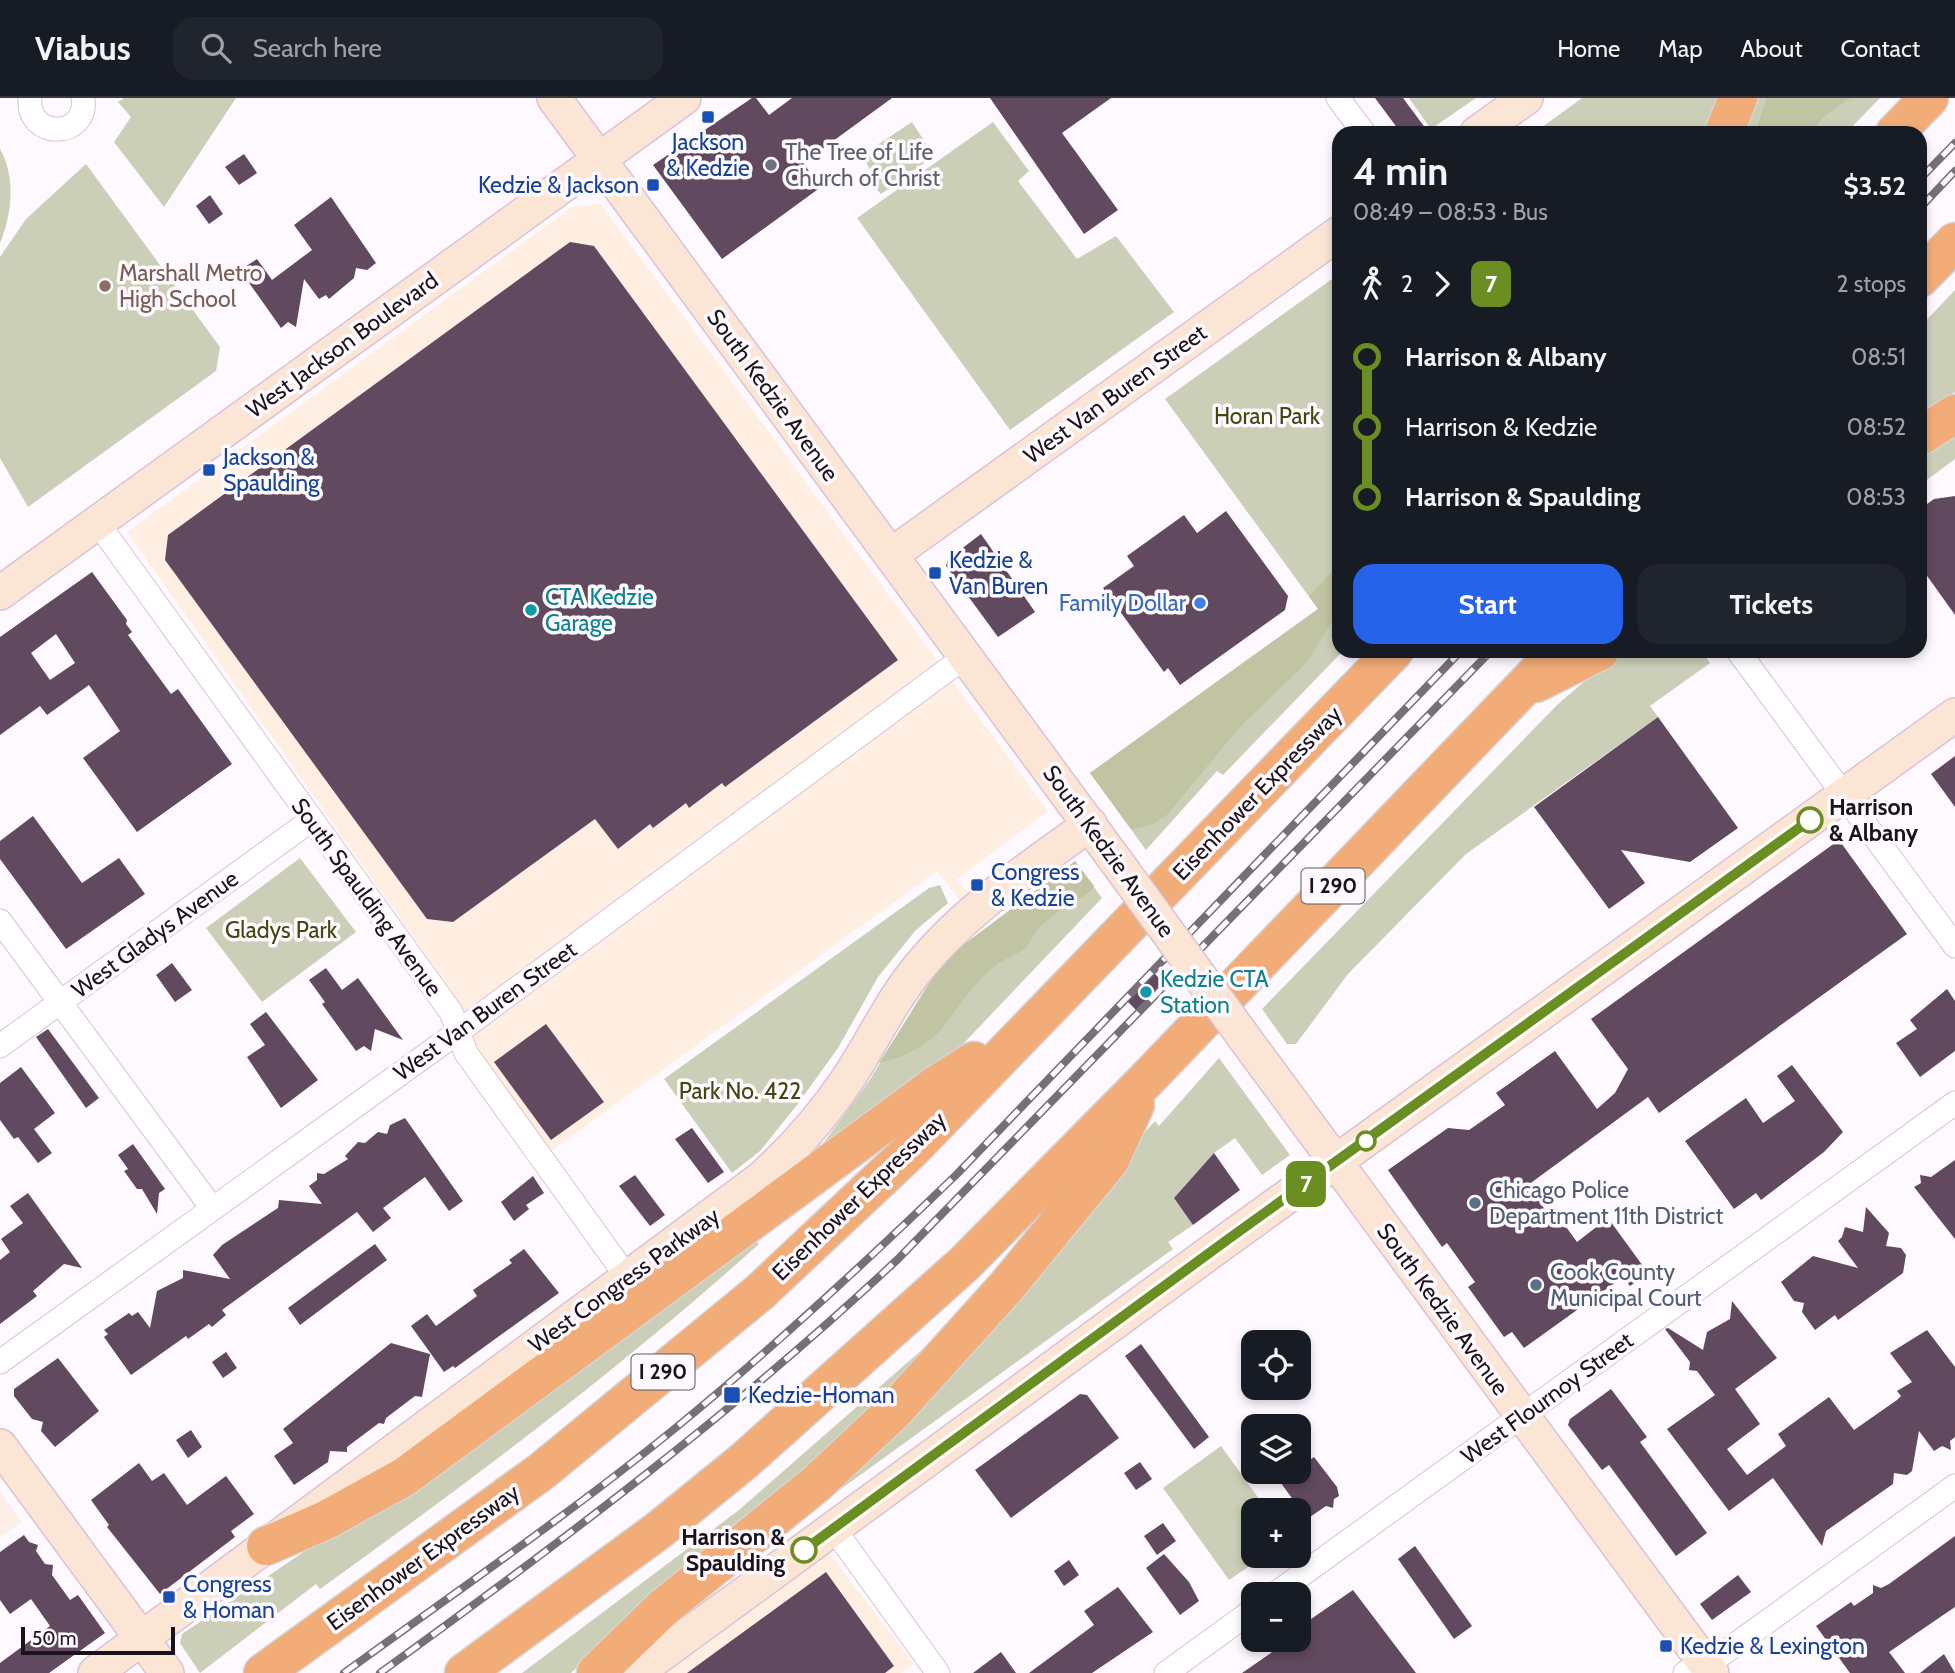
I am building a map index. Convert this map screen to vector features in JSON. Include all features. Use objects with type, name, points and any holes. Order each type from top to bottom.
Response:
[{"type":"highway","points":[[1727,126],[1738,98]]},
{"type":"highway","points":[[1902,126],[1929,98]]},
{"type":"highway","points":[[1927,271],[1955,242]]},
{"type":"highway","points":[[1927,432],[1955,414]]},
{"type":"highway","name":"Eisenhower Expressway","points":[[263,1673],[542,1471],[760,1292],[910,1151],[1026,1028],[1387,658]]},
{"type":"highway","name":"I 290","points":[[464,1673],[659,1530],[744,1461],[965,1263],[1146,1080],[1551,658]]},
{"type":"highway","points":[[1519,691],[1586,658]]},
{"type":"highway","points":[[266,1545],[336,1515],[404,1477],[936,1085],[1026,1028]]},
{"type":"highway","points":[[596,1673],[664,1607],[856,1448],[947,1355],[1110,1160],[1146,1080]]},
{"type":"street","points":[[30,98],[31,114],[36,122],[52,130],[71,127],[78,121],[82,113],[83,98]]},
{"type":"street","name":"South Kedzie Avenue","points":[[554,98],[1090,824],[1335,1164],[1522,1416],[1702,1668]]},
{"type":"street","name":"West Jackson Boulevard","points":[[0,593],[684,98]]},
{"type":"street","points":[[1338,98],[1359,126]]},
{"type":"street","points":[[1487,126],[1526,98]]},
{"type":"street","name":"West Van Buren Street","points":[[891,555],[1332,238]]},
{"type":"street","name":"South Spaulding Avenue","points":[[97,522],[310,821],[451,1012],[466,1053],[627,1277]]},
{"type":"street","name":"West Van Buren Street","points":[[0,1362],[458,1032],[966,656]]},
{"type":"street","points":[[1743,658],[1955,946]]},
{"type":"street","points":[[636,1673],[1955,715]]},
{"type":"street","name":"West Gladys Avenue","points":[[0,1046],[310,821]]},
{"type":"street","name":"West Congress Parkway","points":[[95,1673],[760,1180],[786,1156],[848,1079],[898,996],[944,938],[988,898],[1090,824]]},
{"type":"street","points":[[0,920],[212,1208]]},
{"type":"street","name":"West Flournoy Street","points":[[1292,1582],[1955,1103]]},
{"type":"street","points":[[0,1446],[167,1673]]},
{"type":"street","points":[[1702,1668],[1955,1486]]},
{"type":"street","points":[[834,1529],[938,1673]]},
{"type":"street","points":[[1166,1673],[1241,1619]]},
{"type":"shaded area","name":"CTA Kedzie Garage","points":[[600,203],[1048,811],[956,880],[971,895],[962,903],[937,871],[548,1153],[470,1047],[458,1000],[127,532],[572,207]]},
{"type":"shaded area","points":[[0,1492],[22,1522],[0,1537]]},
{"type":"shaded area","points":[[829,1553],[914,1664],[901,1673],[663,1673]]},
{"type":"green space","points":[[124,98],[236,98],[164,207],[114,142],[131,117],[118,102]]},
{"type":"green space","points":[[1409,98],[1476,98],[1435,126],[1429,126]]},
{"type":"green space","points":[[1582,98],[1726,98],[1715,126],[1544,126]]},
{"type":"green space","points":[[1750,98],[1880,98],[1853,126],[1738,126]]},
{"type":"green space","points":[[1767,98],[1851,98],[1826,115],[1816,126],[1757,126]]},
{"type":"green space","points":[[912,122],[934,156],[881,194],[869,180],[872,173],[862,155]]},
{"type":"green space","points":[[993,122],[1029,171],[1018,181],[1077,259],[1116,236],[1174,312],[1010,430],[857,218]]},
{"type":"green space","points":[[0,149],[8,171],[10,196],[0,243]]},
{"type":"green space","points":[[86,164],[220,347],[216,371],[28,507],[0,458],[0,257],[26,219]]},
{"type":"green space","name":"Horan Park","points":[[1332,279],[1332,658],[1336,658],[1223,775],[1217,771],[1146,850],[1090,773],[1318,609],[1165,399]]},
{"type":"green space","points":[[1955,290],[1955,392],[1927,410],[1927,320]]},
{"type":"green space","points":[[1955,435],[1955,459],[1927,480],[1927,453]]},
{"type":"green space","points":[[1332,571],[1332,622],[1307,662],[1238,729],[1167,815],[1151,825],[1131,829],[1090,773],[1318,609],[1309,596]]},
{"type":"green space","points":[[1612,658],[1707,658],[1710,663],[1650,706],[1658,717],[1466,854],[1348,974],[1296,1044],[1287,1044],[1262,1009],[1558,704]]},
{"type":"green space","name":"Gladys Park","points":[[300,858],[356,932],[262,1002],[206,928]]},
{"type":"green space","points":[[1075,861],[1102,898],[943,1065],[822,1145],[869,1081],[934,974]]},
{"type":"green space","points":[[1075,861],[1094,886],[1090,892],[1056,913],[1038,929],[1028,945],[990,970],[933,1037],[903,1056],[879,1063],[947,957]]},
{"type":"green space","name":"Park No. 422","points":[[940,885],[948,903],[915,931],[878,977],[838,1048],[797,1105],[760,1151],[732,1173],[664,1079],[929,888]]},
{"type":"green space","points":[[1219,1058],[1290,1155],[1262,1175],[1235,1138],[1214,1153],[1174,1198],[1193,1225],[1168,1242],[1173,1249],[755,1551],[1155,1121],[1159,1126]]},
{"type":"green space","points":[[752,1237],[759,1244],[599,1379],[433,1507],[320,1589],[316,1584],[200,1673],[180,1643],[182,1634],[345,1524]]},
{"type":"green space","points":[[940,1334],[894,1398],[621,1626],[571,1673],[522,1673],[739,1510]]},
{"type":"green space","points":[[1221,1446],[1241,1474],[1241,1484],[1248,1484],[1258,1498],[1241,1498],[1241,1568],[1246,1568],[1229,1580],[1163,1488]]},
{"type":"building","points":[[752,98],[756,98],[769,115],[792,98],[892,98],[803,163],[821,187],[722,259],[653,165]]},
{"type":"building","points":[[990,98],[1111,98],[1062,133],[1118,210],[1084,234]]},
{"type":"building","points":[[1375,98],[1403,98],[1424,126],[1396,126]]},
{"type":"building","points":[[244,154],[257,173],[239,185],[225,167]]},
{"type":"building","points":[[210,195],[223,214],[209,224],[196,206]]},
{"type":"building","points":[[331,197],[376,263],[367,270],[356,268],[354,278],[329,299],[326,295],[319,299],[304,279],[296,327],[288,322],[281,328],[240,270],[257,259],[272,280],[312,250],[294,225]]},
{"type":"building","name":"CTA Kedzie Garage","points":[[570,242],[594,246],[898,660],[725,787],[722,783],[689,808],[686,803],[653,828],[650,824],[618,849],[595,819],[453,922],[427,919],[165,560],[168,535]]},
{"type":"building","points":[[1955,496],[1955,615],[1927,576],[1927,504],[1934,499]]},
{"type":"building","name":"Family Dollar","points":[[1226,511],[1288,596],[1285,610],[1180,685],[1168,668],[1164,672],[1103,588],[1134,566],[1127,556],[1184,515],[1197,533]]},
{"type":"building","points":[[981,534],[1035,612],[998,637],[946,566],[948,559]]},
{"type":"building","points":[[92,572],[127,620],[126,624],[132,632],[128,635],[171,694],[178,689],[232,764],[137,832],[83,758],[120,731],[89,685],[47,715],[40,706],[0,735],[0,637]],"holes":[[[56,634],[75,663],[50,680],[31,653]]]},
{"type":"building","points":[[1658,717],[1738,828],[1690,862],[1621,850],[1645,883],[1609,909],[1534,807]]},
{"type":"building","points":[[1955,756],[1955,807],[1931,774]]},
{"type":"building","points":[[33,816],[82,883],[119,858],[145,894],[66,949],[0,859],[0,841]]},
{"type":"building","points":[[1839,840],[1907,934],[1659,1113],[1648,1097],[1528,1185],[1555,1224],[1561,1220],[1577,1242],[1608,1218],[1648,1273],[1630,1286],[1623,1277],[1524,1348],[1512,1332],[1504,1337],[1468,1287],[1475,1282],[1447,1243],[1442,1247],[1388,1170],[1448,1128],[1469,1130],[1505,1105],[1496,1093],[1555,1051],[1597,1109],[1615,1093],[1628,1069],[1591,1019]]},
{"type":"building","points":[[172,963],[192,990],[175,1002],[156,975]]},
{"type":"building","points":[[326,968],[342,990],[358,978],[403,1040],[375,1029],[371,1051],[364,1046],[356,1051],[322,1004],[325,1002],[309,980]]},
{"type":"building","name":"Kedzie CTA Station","points":[[1152,971],[1166,985],[1143,1010],[1136,1010],[1125,999]]},
{"type":"building","points":[[1947,989],[1955,1001],[1955,1051],[1920,1077],[1896,1043],[1917,1029],[1910,1020]]},
{"type":"building","points":[[266,1012],[318,1080],[281,1108],[247,1057],[265,1045],[250,1024]]},
{"type":"building","points":[[546,1024],[604,1102],[551,1140],[494,1062]]},
{"type":"building","points":[[48,1029],[99,1098],[86,1108],[36,1037]]},
{"type":"building","points":[[1792,1065],[1843,1132],[1824,1152],[1761,1200],[1756,1193],[1734,1209],[1685,1141],[1746,1098],[1763,1123],[1795,1101],[1777,1076]]},
{"type":"building","points":[[21,1067],[55,1113],[34,1129],[52,1153],[38,1163],[18,1137],[14,1139],[0,1120],[0,1083]]},
{"type":"building","points":[[405,1118],[463,1201],[449,1211],[425,1177],[383,1208],[391,1218],[373,1232],[357,1212],[222,1310],[226,1315],[212,1327],[209,1324],[188,1339],[186,1336],[131,1375],[104,1337],[108,1334],[104,1330],[129,1313],[132,1316],[138,1312],[150,1328],[157,1291],[183,1278],[183,1270],[230,1279],[213,1255],[222,1245],[278,1208],[279,1200],[322,1204],[309,1186],[317,1180],[317,1173],[324,1174],[348,1159],[345,1156],[358,1142],[365,1143],[378,1132],[387,1134],[390,1125]]},
{"type":"building","points":[[692,1128],[724,1172],[708,1183],[675,1139]]},
{"type":"building","points":[[133,1144],[165,1189],[159,1193],[157,1214],[142,1189],[137,1189],[124,1171],[128,1169],[118,1155]]},
{"type":"building","points":[[1214,1153],[1240,1190],[1193,1225],[1174,1198]]},
{"type":"building","points":[[1955,1160],[1955,1239],[1914,1187],[1921,1183],[1920,1175],[1931,1177]]},
{"type":"building","points":[[635,1175],[665,1215],[650,1226],[619,1186]]},
{"type":"building","points":[[533,1176],[544,1193],[526,1205],[529,1209],[514,1221],[501,1202]]},
{"type":"building","points":[[28,1193],[82,1268],[64,1264],[33,1291],[37,1296],[0,1324],[0,1260],[10,1252],[1,1239],[23,1223],[10,1206]]},
{"type":"building","points":[[1866,1207],[1889,1233],[1886,1246],[1901,1248],[1906,1255],[1903,1273],[1838,1320],[1835,1315],[1815,1330],[1802,1312],[1804,1303],[1794,1301],[1781,1282],[1813,1256],[1858,1268],[1838,1241],[1845,1227],[1863,1232]]},
{"type":"building","points":[[375,1244],[387,1260],[300,1325],[288,1308]]},
{"type":"building","points":[[524,1249],[559,1293],[455,1368],[453,1366],[444,1372],[411,1326],[427,1314],[436,1326],[477,1296],[473,1290],[512,1263],[509,1260]]},
{"type":"building","points":[[1732,1301],[1777,1358],[1735,1389],[1760,1424],[1727,1449],[1747,1475],[1786,1446],[1778,1434],[1829,1397],[1854,1430],[1897,1400],[1901,1396],[1897,1391],[1912,1382],[1890,1353],[1927,1330],[1955,1367],[1955,1437],[1950,1441],[1951,1450],[1942,1446],[1934,1451],[1919,1431],[1912,1471],[1907,1475],[1894,1473],[1893,1484],[1826,1531],[1822,1546],[1773,1478],[1729,1511],[1667,1429],[1715,1395],[1697,1371],[1689,1370],[1690,1362],[1665,1329],[1668,1328],[1703,1350],[1707,1332],[1730,1319]]},
{"type":"building","points":[[391,1343],[430,1354],[422,1397],[415,1396],[386,1418],[384,1424],[379,1423],[347,1447],[347,1452],[330,1451],[328,1462],[294,1485],[274,1456],[293,1443],[283,1429]]},
{"type":"building","points":[[1141,1344],[1209,1437],[1194,1449],[1125,1356]]},
{"type":"building","points":[[226,1352],[237,1368],[223,1378],[212,1362]]},
{"type":"building","points":[[58,1358],[99,1411],[55,1447],[41,1431],[43,1422],[32,1419],[14,1396],[14,1389]]},
{"type":"building","points":[[1611,1389],[1647,1437],[1640,1442],[1707,1533],[1676,1556],[1609,1465],[1602,1470],[1568,1425],[1570,1419]]},
{"type":"building","points":[[1080,1394],[1087,1395],[1119,1438],[1011,1518],[975,1470]]},
{"type":"building","points":[[191,1430],[202,1447],[188,1458],[176,1440]]},
{"type":"building","points":[[1314,1457],[1337,1487],[1339,1496],[1334,1499],[1333,1508],[1326,1506],[1311,1516],[1311,1498],[1292,1498],[1282,1484],[1311,1484],[1311,1459]]},
{"type":"building","points":[[1140,1462],[1152,1479],[1136,1490],[1124,1473]]},
{"type":"building","points":[[139,1463],[152,1481],[164,1473],[187,1505],[226,1476],[254,1514],[231,1531],[235,1537],[160,1594],[107,1527],[109,1525],[91,1500]]},
{"type":"building","points":[[1163,1523],[1176,1541],[1157,1555],[1144,1536]]},
{"type":"building","points":[[24,1535],[29,1542],[38,1545],[36,1551],[45,1564],[53,1565],[52,1575],[70,1600],[78,1595],[105,1633],[49,1673],[0,1673],[0,1663],[50,1626],[31,1599],[10,1614],[0,1600],[0,1552]]},
{"type":"building","points":[[1955,1536],[1955,1607],[1889,1652],[1905,1673],[1850,1673],[1816,1626],[1851,1602],[1854,1606],[1873,1593],[1873,1585],[1881,1588],[1889,1584]]},
{"type":"building","points":[[1415,1546],[1472,1626],[1454,1639],[1398,1559]]},
{"type":"building","points":[[1164,1554],[1189,1582],[1199,1601],[1180,1615],[1146,1568]]},
{"type":"building","points":[[1069,1560],[1079,1575],[1064,1586],[1054,1571]]},
{"type":"building","points":[[826,1572],[894,1666],[885,1673],[687,1673]]},
{"type":"building","points":[[1738,1575],[1751,1592],[1712,1620],[1700,1604]]},
{"type":"building","points":[[1118,1587],[1153,1632],[1092,1673],[1029,1673],[1094,1625],[1084,1611]]},
{"type":"building","points":[[1353,1590],[1416,1673],[1242,1673],[1272,1652],[1311,1652],[1311,1619]]},
{"type":"building","points":[[1001,1652],[1016,1673],[973,1673]]},
{"type":"building","points":[[1944,1654],[1955,1673],[1920,1673]]},
{"type":"railway","points":[[1927,172],[1955,143]]},
{"type":"railway","points":[[1927,201],[1955,171]]},
{"type":"railway","points":[[344,1673],[633,1462],[818,1305],[957,1174],[1454,658]]},
{"type":"railway","points":[[380,1673],[514,1575],[710,1423],[774,1370],[898,1259],[1484,658]]},
{"type":"bus line","name":"7","points":[[804,1550],[1227,1240],[1810,820]]},
{"type":"place","name":"Jackson & Kedzie","points":[[708,117]]},
{"type":"place","name":"The Tree of Life Church of Christ","points":[[771,165]]},
{"type":"place","name":"Kedzie & Jackson","points":[[653,185]]},
{"type":"place","name":"Marshall Metro High School","points":[[105,286]]},
{"type":"place","name":"Jackson & Spaulding","points":[[209,470]]},
{"type":"place","name":"Kedzie & Van Buren","points":[[935,573]]},
{"type":"place","name":"Family Dollar","points":[[1200,603]]},
{"type":"place","name":"CTA Kedzie Garage","points":[[531,610]]},
{"type":"place","name":"Harrison & Albany","points":[[1810,820]]},
{"type":"place","name":"Congress & Kedzie","points":[[977,885]]},
{"type":"place","name":"Kedzie CTA Station","points":[[1146,992]]},
{"type":"place","name":"Chicago Police Department 11th District","points":[[1475,1203]]},
{"type":"place","name":"Cook County Municipal Court","points":[[1536,1285]]},
{"type":"place","name":"Kedzie-Homan","points":[[732,1395]]},
{"type":"place","name":"Harrison & Spaulding","points":[[804,1550]]},
{"type":"place","name":"Congress & Homan","points":[[169,1597]]},
{"type":"place","name":"Kedzie & Lexington","points":[[1666,1646]]}]
